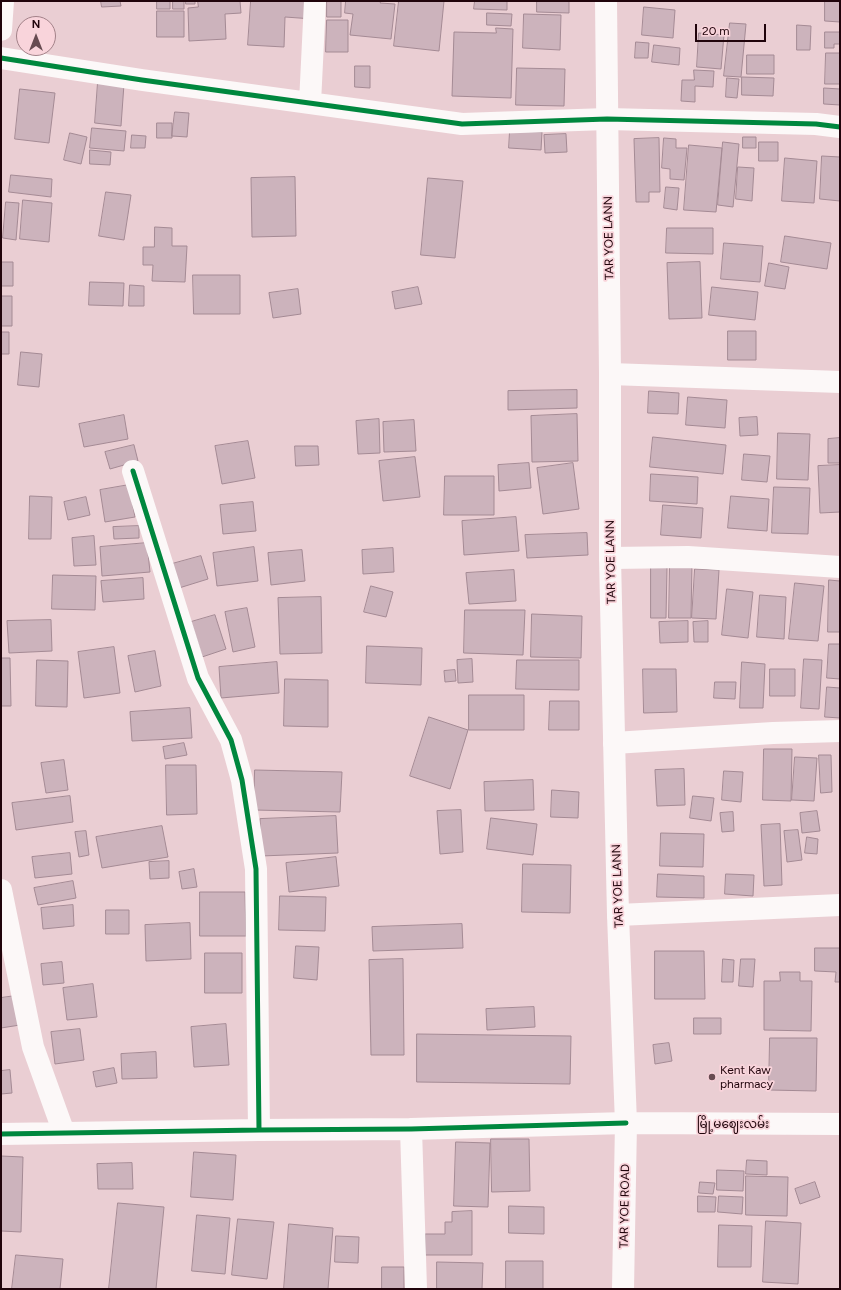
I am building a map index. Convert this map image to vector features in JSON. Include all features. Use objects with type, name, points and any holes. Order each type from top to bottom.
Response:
[{"type":"street","points":[[1,30],[3,1]]},
{"type":"street","points":[[310,103],[315,1]]},
{"type":"street","name":"TAR YOE LANN","points":[[606,1],[610,374],[610,558],[618,915],[626,1123]]},
{"type":"street","points":[[1,58],[142,80],[462,124],[607,119],[816,124],[840,127]]},
{"type":"street","points":[[610,374],[840,382]]},
{"type":"street","points":[[133,471],[198,678],[231,740],[242,780],[256,869],[259,1130]]},
{"type":"street","points":[[610,558],[688,557],[840,567]]},
{"type":"street","points":[[614,743],[773,733],[840,731]]},
{"type":"street","points":[[1,890],[33,1047],[64,1133]]},
{"type":"street","points":[[618,915],[840,905]]},
{"type":"street","name":"မြို့မဈေးလမ်း","points":[[1,1134],[411,1129],[626,1123],[840,1124]]},
{"type":"street","name":"TAR YOE ROAD","points":[[623,1289],[626,1123]]},
{"type":"street","points":[[411,1129],[416,1289]]},
{"type":"building","points":[[101,1],[120,1],[121,6],[102,7]]},
{"type":"building","points":[[157,1],[170,1],[170,9],[157,9]]},
{"type":"building","points":[[173,1],[184,1],[184,9],[173,9]]},
{"type":"building","points":[[186,1],[195,1],[195,4],[186,4]]},
{"type":"building","points":[[198,1],[240,1],[241,13],[225,14],[226,39],[189,41],[188,8],[198,7]]},
{"type":"building","points":[[251,1],[314,1],[313,19],[285,17],[284,47],[248,45]]},
{"type":"building","points":[[327,1],[341,1],[341,17],[327,17]]},
{"type":"building","points":[[346,1],[381,1],[380,3],[395,4],[391,39],[350,35],[353,14],[345,13]]},
{"type":"building","points":[[399,1],[444,1],[439,51],[394,46]]},
{"type":"building","points":[[475,1],[507,1],[507,10],[474,9]]},
{"type":"building","points":[[537,1],[569,1],[569,13],[537,12]]},
{"type":"building","points":[[825,1],[840,1],[840,22],[825,21]]},
{"type":"building","points":[[644,7],[675,10],[673,38],[642,35]]},
{"type":"building","points":[[157,11],[184,11],[184,37],[157,37]]},
{"type":"building","points":[[487,13],[512,14],[511,26],[487,25]]},
{"type":"building","points":[[524,14],[561,15],[560,50],[523,48]]},
{"type":"building","points":[[327,20],[348,20],[348,52],[326,52]]},
{"type":"building","points":[[730,23],[746,24],[741,77],[724,76]]},
{"type":"building","points":[[797,25],[811,26],[810,50],[797,50]]},
{"type":"building","points":[[496,28],[513,29],[511,98],[452,96],[454,32],[496,33]]},
{"type":"building","points":[[825,32],[840,32],[840,44],[834,44],[834,48],[825,48]]},
{"type":"building","points":[[699,33],[724,35],[721,69],[697,67]]},
{"type":"building","points":[[636,42],[649,43],[648,58],[635,58]]},
{"type":"building","points":[[654,45],[680,48],[679,65],[652,62]]},
{"type":"building","points":[[826,53],[840,53],[840,84],[825,84]]},
{"type":"building","points":[[747,55],[774,55],[774,74],[747,74]]},
{"type":"building","points":[[355,66],[370,66],[370,88],[355,87]]},
{"type":"building","points":[[517,68],[565,69],[564,106],[516,105]]},
{"type":"building","points":[[694,70],[714,71],[713,87],[695,86],[695,102],[681,101],[682,80],[694,80]]},
{"type":"building","points":[[742,77],[774,78],[773,96],[742,95]]},
{"type":"building","points":[[727,78],[739,79],[737,98],[726,97]]},
{"type":"building","points":[[98,82],[124,84],[121,126],[95,123]]},
{"type":"building","points":[[824,88],[840,89],[840,105],[824,104]]},
{"type":"building","points":[[20,89],[55,93],[49,143],[15,139]]},
{"type":"building","points":[[175,112],[189,113],[187,137],[172,136]]},
{"type":"building","points":[[157,123],[172,123],[172,138],[157,138]]},
{"type":"building","points":[[92,128],[126,131],[124,151],[90,148]]},
{"type":"building","points":[[510,131],[542,132],[541,150],[509,148]]},
{"type":"building","points":[[70,133],[87,137],[81,164],[64,160]]},
{"type":"building","points":[[566,134],[567,152],[545,153],[544,135]]},
{"type":"building","points":[[132,135],[146,136],[145,148],[131,148]]},
{"type":"building","points":[[743,137],[756,137],[756,148],[743,148]]},
{"type":"building","points":[[659,138],[660,192],[649,192],[649,202],[636,202],[634,139]]},
{"type":"building","points":[[664,138],[676,139],[676,148],[687,148],[684,180],[670,179],[670,169],[662,168]]},
{"type":"building","points":[[723,142],[739,144],[733,207],[718,205]]},
{"type":"building","points":[[759,142],[778,142],[778,161],[759,161]]},
{"type":"building","points":[[689,145],[722,148],[716,212],[684,210]]},
{"type":"building","points":[[90,150],[111,152],[110,165],[90,164]]},
{"type":"building","points":[[822,156],[840,157],[840,201],[820,199]]},
{"type":"building","points":[[785,158],[817,161],[814,203],[782,201]]},
{"type":"building","points":[[738,167],[754,168],[752,201],[736,199]]},
{"type":"building","points":[[11,175],[52,179],[51,197],[9,192]]},
{"type":"building","points":[[295,177],[296,236],[252,237],[251,178]]},
{"type":"building","points":[[428,178],[463,181],[455,258],[421,255]]},
{"type":"building","points":[[666,187],[679,188],[677,210],[664,208]]},
{"type":"building","points":[[106,192],[131,195],[124,240],[99,236]]},
{"type":"building","points":[[23,200],[52,203],[49,242],[20,239]]},
{"type":"building","points":[[6,202],[19,203],[16,240],[3,238]]},
{"type":"building","points":[[155,227],[172,228],[172,246],[187,246],[185,282],[152,281],[153,265],[143,265],[143,247],[154,247]]},
{"type":"building","points":[[667,228],[713,228],[713,254],[666,253]]},
{"type":"building","points":[[785,236],[831,243],[827,269],[781,262]]},
{"type":"building","points":[[724,243],[763,246],[760,282],[721,279]]},
{"type":"building","points":[[1,262],[13,262],[13,286],[1,286]]},
{"type":"building","points":[[700,262],[702,318],[669,319],[667,263]]},
{"type":"building","points":[[769,263],[789,267],[785,289],[765,286]]},
{"type":"building","points":[[193,275],[240,275],[240,314],[194,314]]},
{"type":"building","points":[[90,282],[124,283],[123,306],[89,305]]},
{"type":"building","points":[[130,285],[144,286],[144,306],[129,306]]},
{"type":"building","points":[[418,287],[422,304],[395,309],[392,292]]},
{"type":"building","points":[[712,287],[758,292],[755,320],[709,315]]},
{"type":"building","points":[[298,289],[301,314],[273,318],[269,293]]},
{"type":"building","points":[[1,296],[12,296],[12,326],[1,326]]},
{"type":"building","points":[[728,331],[756,331],[756,360],[728,360]]},
{"type":"building","points":[[1,332],[9,332],[9,354],[1,354]]},
{"type":"building","points":[[21,352],[42,354],[39,387],[18,385]]},
{"type":"building","points":[[577,390],[577,408],[508,410],[508,391]]},
{"type":"building","points":[[649,391],[679,393],[678,414],[648,413]]},
{"type":"building","points":[[688,397],[727,400],[725,428],[686,425]]},
{"type":"building","points":[[577,414],[578,461],[532,462],[531,416]]},
{"type":"building","points":[[124,415],[128,439],[84,447],[79,424]]},
{"type":"building","points":[[757,417],[758,435],[740,436],[739,418]]},
{"type":"building","points":[[379,419],[380,453],[358,454],[356,421]]},
{"type":"building","points":[[414,420],[416,451],[384,452],[383,422]]},
{"type":"building","points":[[778,433],[810,434],[808,480],[777,479]]},
{"type":"building","points":[[653,437],[726,445],[723,474],[650,467]]},
{"type":"building","points":[[840,438],[840,463],[828,463],[828,439]]},
{"type":"building","points":[[248,441],[255,478],[222,484],[215,446]]},
{"type":"building","points":[[134,445],[138,461],[110,469],[105,452]]},
{"type":"building","points":[[295,446],[318,446],[319,465],[296,466]]},
{"type":"building","points":[[744,454],[770,456],[767,482],[742,480]]},
{"type":"building","points":[[415,457],[420,497],[383,501],[379,461]]},
{"type":"building","points":[[529,463],[531,488],[499,491],[498,465]]},
{"type":"building","points":[[573,463],[579,509],[543,514],[537,468]]},
{"type":"building","points":[[840,465],[840,512],[820,513],[818,466]]},
{"type":"building","points":[[651,474],[698,477],[697,504],[650,501]]},
{"type":"building","points":[[445,476],[494,476],[494,515],[444,515]]},
{"type":"building","points":[[129,485],[135,517],[105,522],[100,490]]},
{"type":"building","points":[[774,487],[810,488],[808,534],[772,533]]},
{"type":"building","points":[[30,496],[52,497],[51,539],[29,539]]},
{"type":"building","points":[[731,496],[769,499],[767,531],[728,528]]},
{"type":"building","points":[[86,497],[90,515],[68,520],[64,502]]},
{"type":"building","points":[[253,502],[256,531],[223,534],[220,505]]},
{"type":"building","points":[[663,505],[703,508],[701,538],[661,535]]},
{"type":"building","points":[[516,517],[519,551],[464,555],[462,521]]},
{"type":"building","points":[[139,526],[139,538],[114,539],[113,527]]},
{"type":"building","points":[[587,533],[588,555],[527,558],[525,535]]},
{"type":"building","points":[[94,536],[96,565],[74,566],[72,538]]},
{"type":"building","points":[[147,543],[150,572],[102,576],[100,547]]},
{"type":"building","points":[[254,547],[258,581],[217,586],[213,553]]},
{"type":"building","points":[[393,548],[394,572],[363,574],[362,550]]},
{"type":"building","points":[[302,550],[305,581],[271,585],[268,553]]},
{"type":"building","points":[[201,556],[208,579],[179,588],[172,564]]},
{"type":"building","points":[[670,563],[692,563],[691,618],[669,618]]},
{"type":"building","points":[[651,567],[667,567],[666,618],[651,618]]},
{"type":"building","points":[[695,569],[719,570],[716,619],[692,618]]},
{"type":"building","points":[[514,570],[516,601],[469,604],[466,573]]},
{"type":"building","points":[[53,575],[96,576],[95,610],[52,609]]},
{"type":"building","points":[[143,578],[144,599],[103,602],[101,581]]},
{"type":"building","points":[[829,580],[840,581],[840,632],[828,632]]},
{"type":"building","points":[[795,583],[824,586],[818,641],[789,639]]},
{"type":"building","points":[[371,586],[393,592],[386,617],[364,612]]},
{"type":"building","points":[[727,589],[753,592],[748,638],[722,635]]},
{"type":"building","points":[[760,595],[786,597],[784,639],[757,637]]},
{"type":"building","points":[[321,597],[322,653],[280,654],[278,598]]},
{"type":"building","points":[[247,608],[255,647],[233,652],[225,612]]},
{"type":"building","points":[[465,610],[525,610],[523,655],[464,653]]},
{"type":"building","points":[[532,614],[582,616],[581,658],[531,657]]},
{"type":"building","points":[[215,615],[226,649],[202,657],[191,622]]},
{"type":"building","points":[[51,620],[52,651],[9,653],[7,621]]},
{"type":"building","points":[[688,621],[688,642],[660,643],[659,622]]},
{"type":"building","points":[[708,621],[708,642],[694,642],[693,622]]},
{"type":"building","points":[[829,644],[840,644],[840,679],[827,678]]},
{"type":"building","points":[[367,646],[422,648],[421,685],[366,683]]},
{"type":"building","points":[[114,647],[120,693],[84,698],[78,652]]},
{"type":"building","points":[[155,651],[161,686],[135,692],[128,656]]},
{"type":"building","points":[[1,658],[10,658],[11,706],[1,706]]},
{"type":"building","points":[[472,659],[473,682],[458,683],[457,660]]},
{"type":"building","points":[[804,659],[822,660],[819,709],[801,708]]},
{"type":"building","points":[[37,660],[68,661],[67,707],[36,706]]},
{"type":"building","points":[[517,660],[579,660],[579,690],[516,689]]},
{"type":"building","points":[[277,662],[279,693],[221,698],[219,667]]},
{"type":"building","points":[[742,662],[765,664],[763,708],[740,708]]},
{"type":"building","points":[[643,669],[676,669],[677,712],[644,713]]},
{"type":"building","points":[[770,669],[795,669],[795,696],[770,696]]},
{"type":"building","points":[[455,670],[456,681],[445,682],[444,671]]},
{"type":"building","points":[[285,679],[328,680],[328,727],[284,726]]},
{"type":"building","points":[[715,682],[736,682],[735,699],[714,698]]},
{"type":"building","points":[[827,687],[840,688],[840,718],[825,717]]},
{"type":"building","points":[[469,695],[524,695],[524,730],[469,730]]},
{"type":"building","points":[[550,701],[579,701],[579,730],[549,730]]},
{"type":"building","points":[[190,708],[192,738],[132,741],[130,712]]},
{"type":"building","points":[[429,717],[468,730],[450,789],[410,776]]},
{"type":"building","points":[[184,743],[187,755],[165,759],[163,747]]},
{"type":"building","points":[[764,749],[792,749],[791,801],[763,800]]},
{"type":"building","points":[[819,755],[831,755],[832,792],[821,793]]},
{"type":"building","points":[[795,757],[817,758],[814,801],[792,800]]},
{"type":"building","points":[[64,760],[68,790],[46,793],[41,763]]},
{"type":"building","points":[[166,765],[196,765],[197,814],[167,815]]},
{"type":"building","points":[[684,769],[685,805],[657,806],[655,770]]},
{"type":"building","points":[[255,770],[342,772],[340,812],[254,810]]},
{"type":"building","points":[[724,771],[743,772],[741,802],[722,800]]},
{"type":"building","points":[[533,780],[534,810],[485,811],[484,782]]},
{"type":"building","points":[[552,790],[579,792],[578,818],[551,817]]},
{"type":"building","points":[[70,796],[73,822],[16,830],[12,803]]},
{"type":"building","points":[[693,796],[714,798],[711,821],[690,818]]},
{"type":"building","points":[[461,810],[463,852],[440,854],[437,811]]},
{"type":"building","points":[[817,811],[820,831],[802,833],[800,813]]},
{"type":"building","points":[[733,812],[734,831],[722,832],[720,813]]},
{"type":"building","points":[[336,816],[338,853],[261,856],[260,819]]},
{"type":"building","points":[[491,818],[537,824],[533,855],[487,849]]},
{"type":"building","points":[[780,824],[782,885],[764,886],[761,825]]},
{"type":"building","points":[[162,826],[168,857],[102,868],[96,837]]},
{"type":"building","points":[[798,830],[802,860],[787,862],[784,831]]},
{"type":"building","points":[[86,831],[89,855],[79,857],[75,832]]},
{"type":"building","points":[[661,833],[704,834],[703,867],[660,866]]},
{"type":"building","points":[[807,837],[818,839],[817,854],[805,853]]},
{"type":"building","points":[[70,853],[72,874],[35,878],[32,857]]},
{"type":"building","points":[[336,857],[339,886],[289,892],[286,863]]},
{"type":"building","points":[[169,861],[169,878],[150,879],[149,862]]},
{"type":"building","points":[[523,864],[571,865],[570,913],[522,912]]},
{"type":"building","points":[[194,869],[197,887],[182,889],[179,872]]},
{"type":"building","points":[[658,874],[704,876],[704,898],[657,897]]},
{"type":"building","points":[[726,874],[754,875],[753,896],[725,894]]},
{"type":"building","points":[[73,881],[76,898],[38,905],[34,888]]},
{"type":"building","points":[[200,892],[245,892],[246,936],[200,936]]},
{"type":"building","points":[[280,896],[326,897],[325,931],[279,930]]},
{"type":"building","points":[[73,905],[74,926],[43,929],[41,908]]},
{"type":"building","points":[[106,910],[129,910],[129,934],[106,934]]},
{"type":"building","points":[[190,923],[191,959],[146,961],[145,925]]},
{"type":"building","points":[[462,924],[463,948],[373,951],[372,927]]},
{"type":"building","points":[[296,946],[319,947],[317,980],[294,978]]},
{"type":"building","points":[[815,948],[840,948],[840,982],[835,982],[836,972],[815,971]]},
{"type":"building","points":[[655,951],[704,951],[705,999],[655,999]]},
{"type":"building","points":[[205,953],[242,953],[242,993],[205,993]]},
{"type":"building","points":[[403,959],[404,1055],[371,1055],[369,960]]},
{"type":"building","points":[[723,959],[734,960],[733,982],[722,982]]},
{"type":"building","points":[[741,959],[755,959],[753,987],[739,986]]},
{"type":"building","points":[[62,962],[64,983],[43,985],[41,964]]},
{"type":"building","points":[[780,972],[800,972],[800,981],[812,981],[811,1031],[764,1030],[764,981],[780,981]]},
{"type":"building","points":[[93,984],[97,1017],[67,1020],[63,988]]},
{"type":"building","points":[[15,996],[20,1025],[1,1028],[1,998]]},
{"type":"building","points":[[534,1007],[535,1027],[487,1030],[486,1009]]},
{"type":"building","points":[[694,1018],[721,1018],[721,1034],[694,1034]]},
{"type":"building","points":[[226,1024],[229,1065],[194,1067],[191,1027]]},
{"type":"building","points":[[80,1029],[84,1060],[55,1064],[51,1032]]},
{"type":"building","points":[[417,1034],[571,1036],[570,1084],[417,1082]]},
{"type":"building","points":[[770,1038],[817,1038],[816,1091],[769,1090]]},
{"type":"building","points":[[669,1043],[672,1061],[655,1064],[653,1045]]},
{"type":"building","points":[[156,1052],[157,1078],[122,1079],[121,1054]]},
{"type":"building","points":[[114,1068],[117,1083],[96,1087],[93,1072]]},
{"type":"building","points":[[10,1070],[12,1093],[1,1094],[1,1071]]},
{"type":"building","points":[[491,1139],[529,1139],[530,1191],[492,1192]]},
{"type":"building","points":[[456,1142],[490,1143],[488,1207],[454,1206]]},
{"type":"building","points":[[194,1152],[236,1155],[233,1200],[191,1197]]},
{"type":"building","points":[[1,1156],[23,1157],[21,1232],[1,1231]]},
{"type":"building","points":[[747,1160],[767,1161],[767,1175],[746,1174]]},
{"type":"building","points":[[132,1163],[133,1189],[98,1189],[97,1164]]},
{"type":"building","points":[[717,1170],[744,1171],[743,1191],[717,1190]]},
{"type":"building","points":[[746,1176],[788,1177],[787,1216],[746,1215]]},
{"type":"building","points":[[700,1182],[715,1183],[713,1194],[699,1193]]},
{"type":"building","points":[[815,1182],[820,1197],[800,1204],[795,1189]]},
{"type":"building","points":[[698,1196],[716,1197],[715,1212],[698,1212]]},
{"type":"building","points":[[719,1196],[743,1197],[742,1214],[718,1212]]},
{"type":"building","points":[[118,1203],[164,1207],[156,1289],[109,1289]]},
{"type":"building","points":[[509,1206],[544,1207],[544,1234],[509,1233]]},
{"type":"building","points":[[472,1211],[472,1255],[425,1255],[425,1234],[445,1234],[445,1222],[452,1222],[452,1212]]},
{"type":"building","points":[[197,1215],[230,1218],[225,1274],[192,1271]]},
{"type":"building","points":[[238,1219],[274,1222],[267,1279],[232,1275]]},
{"type":"building","points":[[766,1221],[801,1223],[798,1284],[763,1282]]},
{"type":"building","points":[[289,1224],[333,1228],[328,1289],[284,1289]]},
{"type":"building","points":[[719,1225],[752,1226],[751,1267],[718,1267]]},
{"type":"building","points":[[336,1236],[359,1237],[358,1263],[335,1262]]},
{"type":"building","points":[[16,1255],[63,1259],[60,1289],[12,1289]]},
{"type":"building","points":[[506,1261],[543,1261],[543,1289],[506,1289]]},
{"type":"building","points":[[437,1262],[483,1263],[482,1289],[437,1289]]},
{"type":"building","points":[[382,1267],[404,1267],[404,1289],[382,1289]]},
{"type":"cycle path","points":[[1,58],[142,80],[462,124],[607,119],[816,124],[840,127]]},
{"type":"cycle path","points":[[133,471],[198,678],[231,740],[242,780],[256,869],[259,1130]]},
{"type":"cycle path","points":[[1,1134],[411,1129],[626,1123]]},
{"type":"place","name":"Kent Kaw pharmacy","points":[[712,1077]]}]
